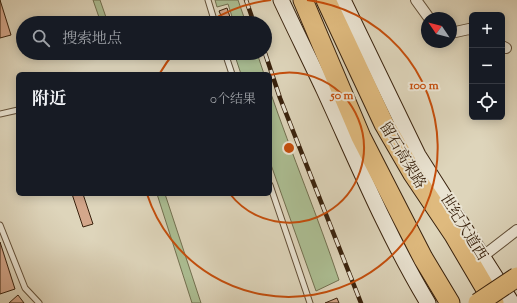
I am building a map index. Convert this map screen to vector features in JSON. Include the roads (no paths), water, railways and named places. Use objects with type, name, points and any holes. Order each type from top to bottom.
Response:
[{"type":"highway","name":"留石高架路","points":[[303,0],[361,137],[423,258],[450,303]]},
{"type":"highway","name":"留石高架路","points":[[326,0],[384,124],[413,174],[454,235],[494,303]]},
{"type":"highway","points":[[478,303],[517,277]]},
{"type":"main road","points":[[281,0],[324,90],[364,181],[409,271],[428,303]]},
{"type":"main road","name":"世纪大道西","points":[[343,0],[418,155],[512,303]]},
{"type":"street","points":[[416,0],[424,12]]},
{"type":"street","points":[[457,32],[469,29]]},
{"type":"street","points":[[482,257],[517,230]]},
{"type":"lane","points":[[208,0],[213,16]]},
{"type":"lane","points":[[227,60],[231,72]]},
{"type":"lane","points":[[0,114],[16,110]]},
{"type":"lane","points":[[272,192],[310,303]]},
{"type":"lane","points":[[0,225],[25,288],[39,303]]},
{"type":"railway","points":[[246,0],[252,16]]},
{"type":"railway","points":[[267,60],[271,72]]},
{"type":"railway","points":[[272,74],[280,98],[361,303]]}]
